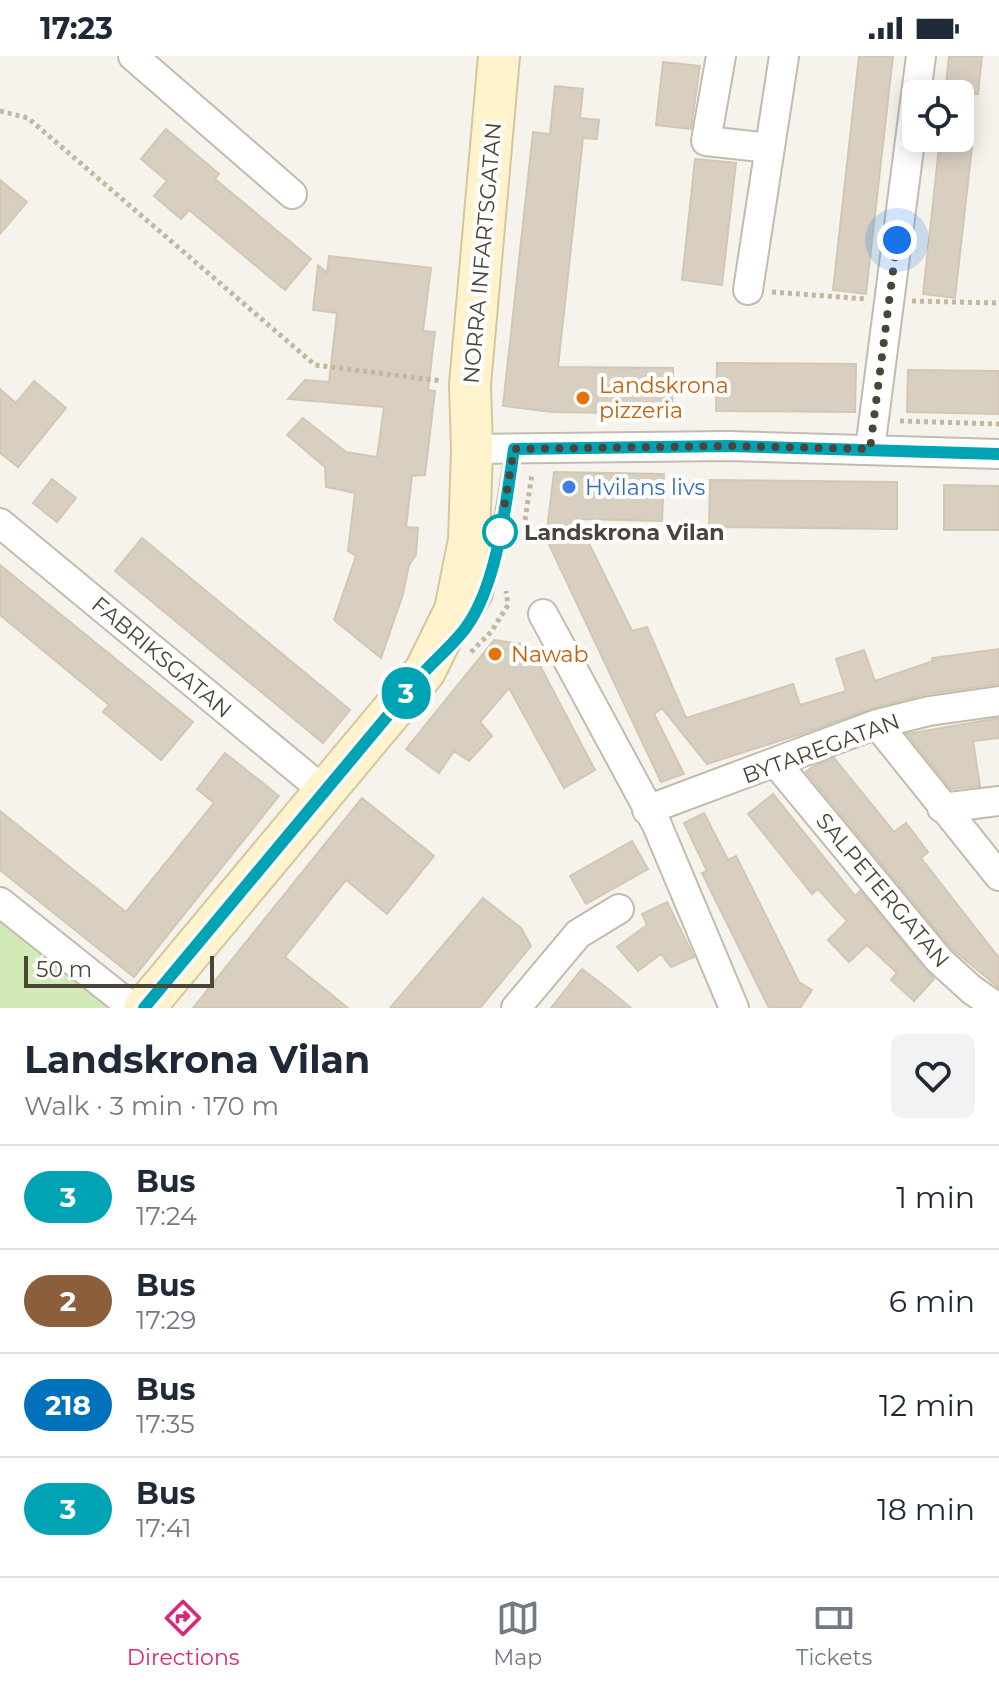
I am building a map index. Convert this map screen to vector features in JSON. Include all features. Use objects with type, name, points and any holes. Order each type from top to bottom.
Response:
[{"type":"street","points":[[133,56],[292,194]]},
{"type":"street","name":"NORRA INFARTSGATAN","points":[[144,1008],[425,671],[455,610],[469,540],[472,449],[470,385],[499,56]]},
{"type":"street","points":[[721,56],[706,141],[769,148]]},
{"type":"street","points":[[748,290],[784,56]]},
{"type":"street","points":[[870,449],[921,56]]},
{"type":"street","points":[[472,449],[728,446],[999,454]]},
{"type":"street","name":"FABRIKSGATAN","points":[[0,523],[324,791]]},
{"type":"street","points":[[543,614],[657,825],[734,1008]]},
{"type":"street","name":"BYTAREGATAN","points":[[647,810],[777,764],[877,724],[929,711],[999,701]]},
{"type":"street","points":[[877,724],[999,876]]},
{"type":"street","name":"SALPETERGATAN","points":[[777,764],[939,960],[972,990],[998,1008]]},
{"type":"street","points":[[942,808],[999,801]]},
{"type":"street","points":[[0,902],[133,1008]]},
{"type":"street","points":[[516,1008],[578,934],[619,909]]},
{"type":"lane","points":[[425,671],[466,627],[484,597],[500,532],[514,449]]},
{"type":"path","points":[[0,111],[28,118],[315,365],[447,382]]},
{"type":"green space","points":[[0,917],[109,1003],[106,1008],[0,1008]]},
{"type":"building","points":[[859,56],[893,56],[866,294],[833,290]]},
{"type":"building","points":[[949,56],[982,56],[978,94],[974,94],[974,80],[946,80]]},
{"type":"building","points":[[663,62],[700,66],[691,129],[656,125]]},
{"type":"building","points":[[555,86],[583,89],[580,118],[599,120],[597,139],[583,138],[558,367],[673,368],[672,414],[552,412],[503,406],[533,132],[550,134]]},
{"type":"building","points":[[166,129],[219,174],[215,179],[311,259],[285,290],[189,210],[181,219],[154,196],[167,181],[141,159]]},
{"type":"building","points":[[938,152],[971,152],[955,298],[923,294]]},
{"type":"building","points":[[695,159],[736,163],[722,285],[682,280]]},
{"type":"building","points":[[0,180],[27,202],[0,234]]},
{"type":"building","points":[[329,256],[431,268],[423,331],[435,332],[428,390],[435,391],[425,475],[412,476],[406,527],[418,528],[416,555],[409,565],[403,594],[381,658],[334,620],[356,556],[348,551],[355,493],[326,487],[325,467],[287,435],[303,418],[346,452],[377,457],[384,407],[288,399],[305,380],[329,382],[337,313],[313,310],[318,265],[327,273]]},
{"type":"building","points":[[717,363],[856,364],[855,412],[716,411]]},
{"type":"building","points":[[908,370],[999,371],[999,414],[907,412]]},
{"type":"building","points":[[34,381],[66,408],[18,467],[0,453],[0,389],[16,403]]},
{"type":"building","points":[[554,472],[664,474],[662,521],[577,519],[632,631],[647,627],[686,718],[793,684],[800,705],[846,691],[836,659],[864,650],[875,681],[933,661],[932,658],[999,649],[999,684],[926,694],[873,708],[707,764],[662,708],[654,714],[684,774],[661,782],[546,538]]},
{"type":"building","points":[[52,479],[76,498],[57,522],[33,503]]},
{"type":"building","points":[[710,480],[897,482],[897,529],[709,527]]},
{"type":"building","points":[[944,485],[999,486],[999,530],[944,530]]},
{"type":"building","points":[[142,538],[350,710],[323,743],[115,571]]},
{"type":"building","points":[[0,565],[193,722],[161,760],[103,712],[109,705],[0,615]]},
{"type":"building","points":[[494,640],[529,645],[595,770],[564,788],[509,688],[480,722],[492,736],[469,761],[454,751],[439,773],[406,749]]},
{"type":"building","points":[[999,718],[999,738],[973,741],[980,786],[951,789],[907,734]]},
{"type":"building","points":[[225,753],[279,796],[134,977],[0,870],[0,811],[126,912],[214,803],[197,789]]},
{"type":"building","points":[[834,758],[894,832],[906,823],[928,852],[921,858],[999,958],[999,988],[951,948],[806,772]]},
{"type":"building","points":[[773,794],[855,896],[860,891],[934,979],[914,1001],[891,980],[897,973],[867,945],[849,962],[828,940],[847,921],[818,889],[812,894],[748,814]]},
{"type":"building","points":[[362,798],[434,856],[387,914],[346,880],[285,957],[348,1008],[193,1008]]},
{"type":"building","points":[[704,813],[728,860],[736,856],[799,982],[812,990],[800,1008],[769,1008],[702,873],[707,871],[684,823]]},
{"type":"building","points":[[632,841],[648,869],[586,904],[570,876]]},
{"type":"building","points":[[483,898],[521,928],[531,946],[480,1008],[390,1008]]},
{"type":"building","points":[[667,902],[694,957],[671,967],[661,954],[638,971],[617,947],[647,925],[642,914]]},
{"type":"building","points":[[582,969],[607,988],[631,1008],[551,1008]]},
{"type":"bus line","name":"3","points":[[144,1008],[425,671],[466,627],[484,597],[500,532],[514,449],[728,446],[999,454]]},
{"type":"place","name":"Landskrona pizzeria","points":[[583,398]]},
{"type":"place","name":"Hvilans livs","points":[[569,487]]},
{"type":"place","name":"Landskrona Vilan","points":[[500,532]]},
{"type":"place","name":"Nawab","points":[[495,654]]},
{"type":"route","points":[[500,532],[514,449],[728,446],[870,449],[897,240]]}]
